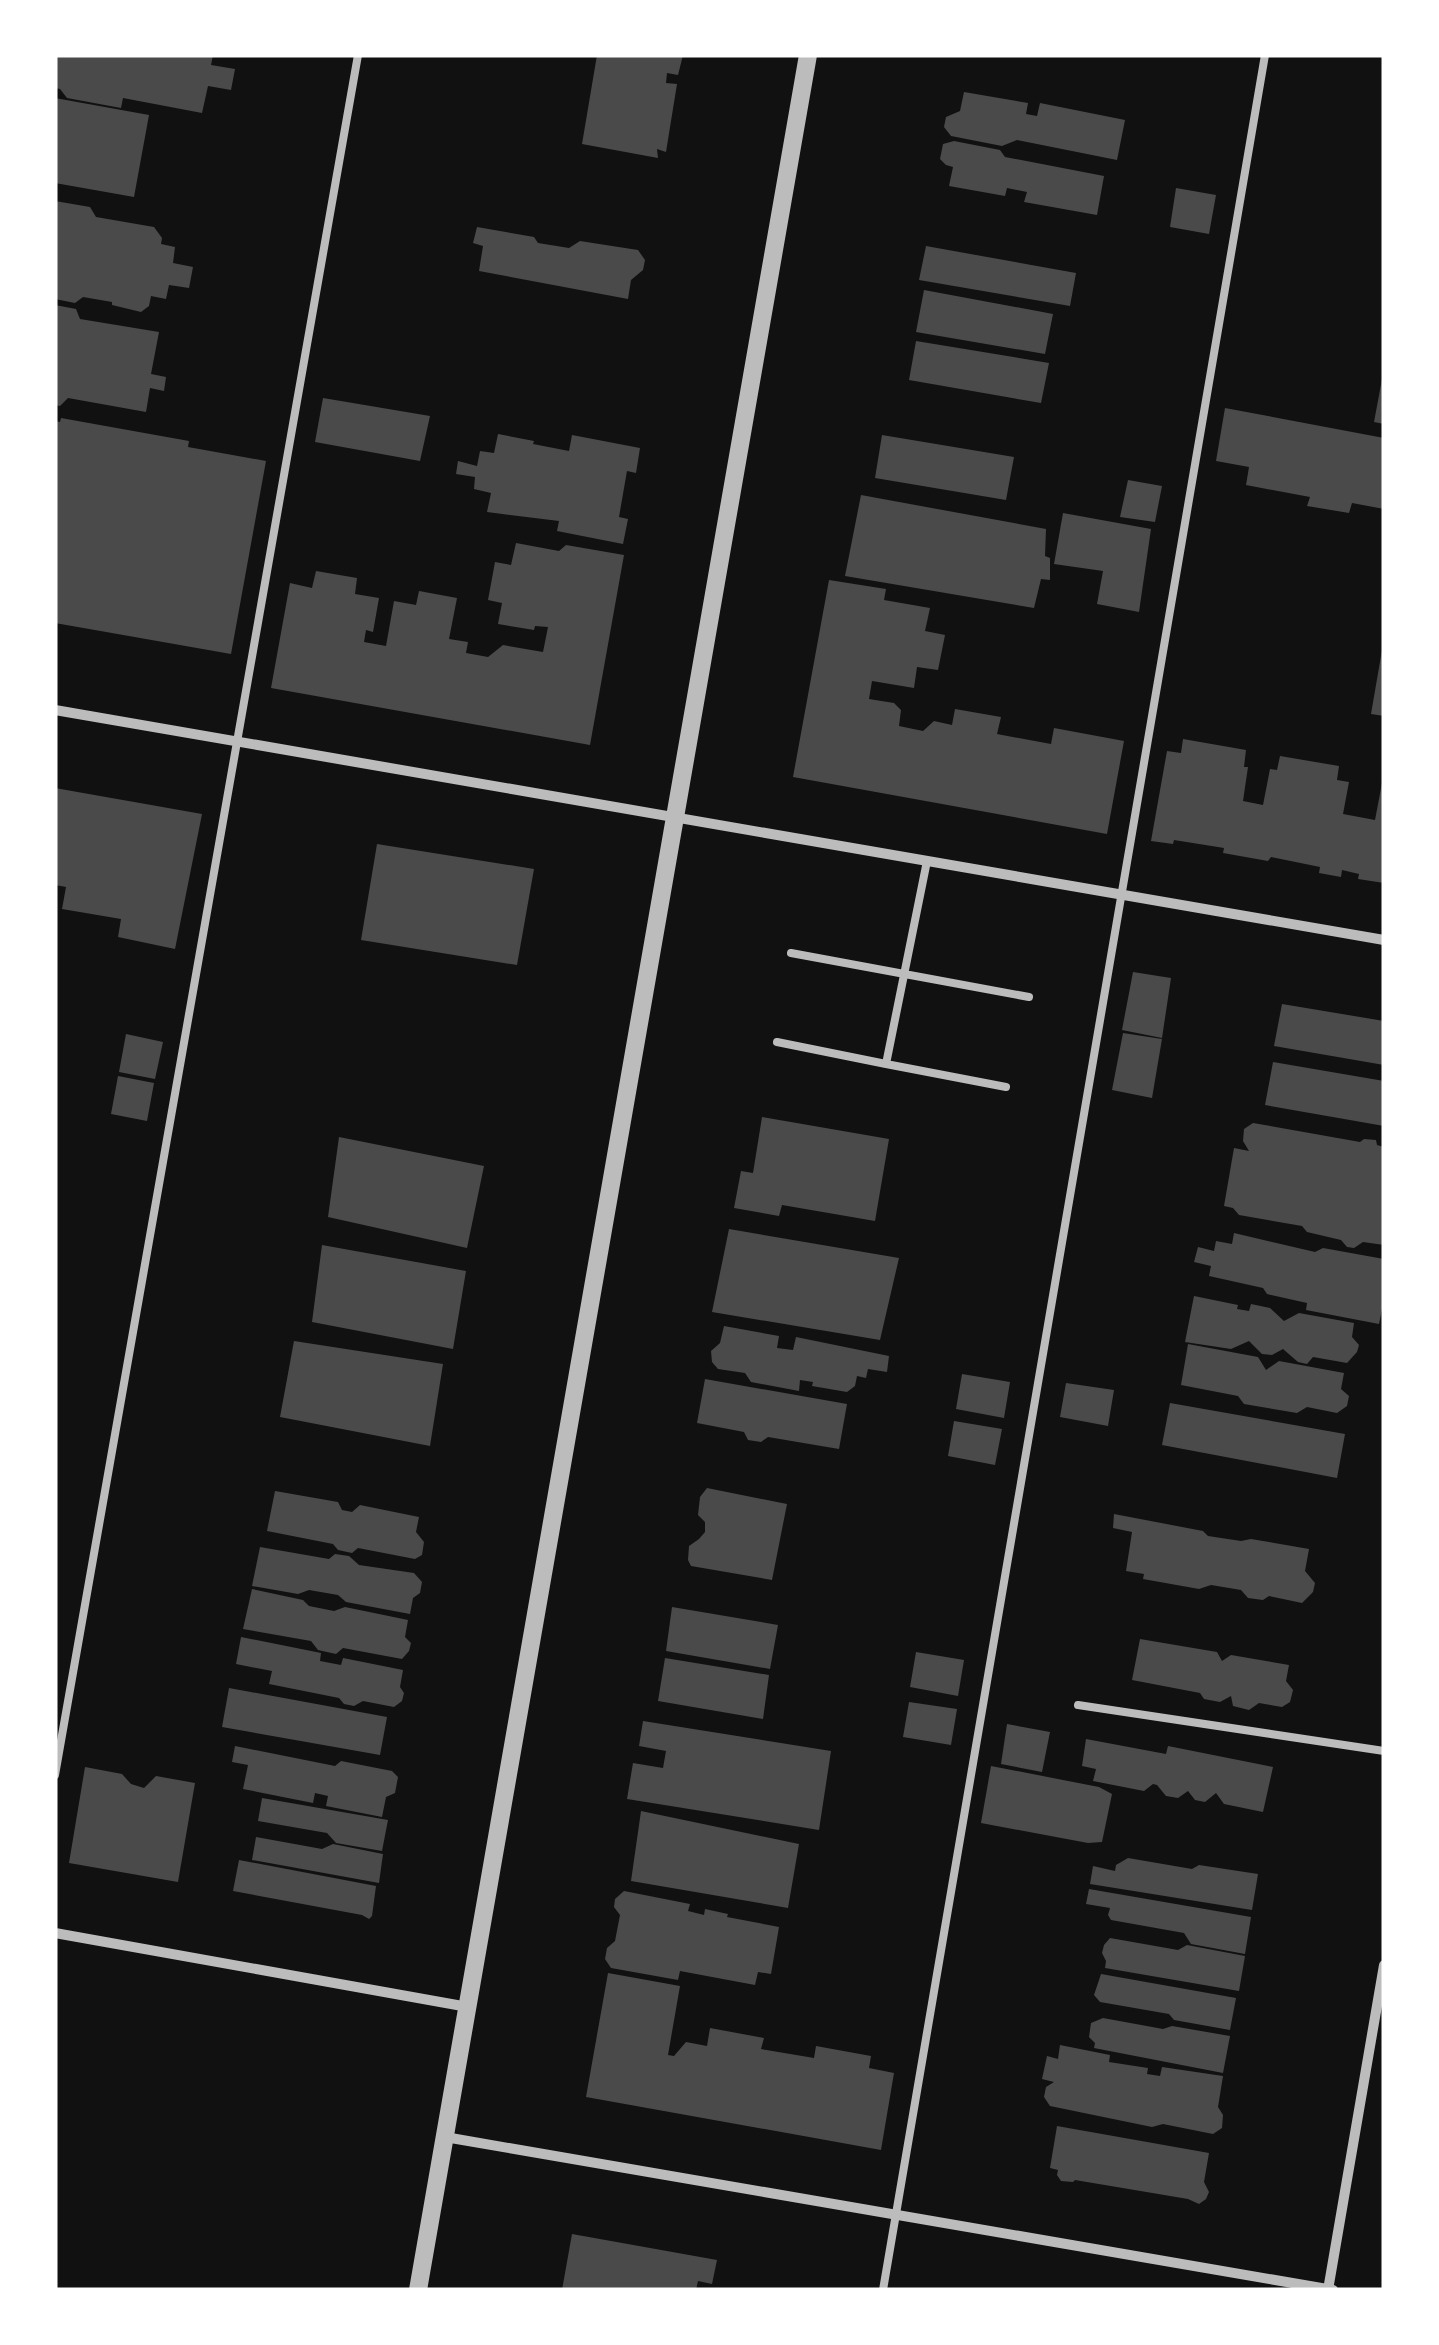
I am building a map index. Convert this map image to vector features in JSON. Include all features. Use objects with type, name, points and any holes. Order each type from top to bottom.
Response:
[{"type":"street","points":[[418,2290],[808,55]]},
{"type":"street","points":[[55,710],[1384,940]]},
{"type":"street","points":[[55,1933],[468,2007]]},
{"type":"street","points":[[445,2137],[1330,2290],[1384,1965]]},
{"type":"lane","points":[[55,1775],[358,55]]},
{"type":"lane","points":[[884,2290],[1265,55]]},
{"type":"lane","points":[[886,1064],[926,861]]},
{"type":"lane","points":[[791,952],[1029,998]]},
{"type":"lane","points":[[777,1042],[1006,1087]]},
{"type":"lane","points":[[1078,1705],[1384,1751]]},
{"type":"building","points":[[55,55],[213,55],[211,65],[235,69],[231,90],[208,86],[202,113],[123,98],[121,108],[67,98],[55,88]]},
{"type":"building","points":[[597,55],[683,55],[678,75],[667,73],[666,83],[677,84],[666,152],[657,149],[658,158],[582,144]]},
{"type":"building","points":[[964,92],[1028,103],[1026,114],[1037,116],[1040,103],[1125,120],[1117,160],[1017,140],[1002,146],[951,136],[944,127],[946,117],[960,111]]},
{"type":"building","points":[[55,98],[149,115],[134,197],[55,183]]},
{"type":"building","points":[[954,141],[1000,150],[1005,157],[1104,176],[1097,215],[1024,202],[1027,192],[1007,188],[1005,196],[949,186],[953,167],[940,159],[943,144]]},
{"type":"building","points":[[1176,188],[1216,195],[1209,234],[1170,227]]},
{"type":"building","points":[[55,201],[90,207],[96,217],[154,227],[162,238],[161,244],[175,247],[173,263],[193,267],[189,288],[169,285],[166,299],[151,296],[149,306],[141,312],[83,297],[75,303],[55,299]]},
{"type":"building","points":[[477,227],[569,248],[580,241],[638,250],[645,260],[643,270],[631,280],[628,299],[479,271],[483,246],[473,243]]},
{"type":"building","points":[[926,246],[1076,273],[1070,306],[919,280]]},
{"type":"building","points":[[924,290],[1053,314],[1045,354],[916,332]]},
{"type":"building","points":[[55,305],[76,309],[80,319],[159,332],[151,374],[166,377],[164,391],[150,388],[146,412],[68,398],[60,406],[55,405]]},
{"type":"building","points":[[916,341],[1049,363],[1041,403],[909,380]]},
{"type":"building","points":[[1384,379],[1384,424],[1374,422]]},
{"type":"building","points":[[323,398],[430,416],[420,461],[315,442]]},
{"type":"building","points":[[1225,408],[1384,438],[1384,509],[1352,503],[1349,513],[1307,506],[1310,497],[1246,485],[1249,467],[1216,461]]},
{"type":"building","points":[[61,418],[189,441],[188,447],[266,461],[231,654],[55,623],[55,421],[60,422]]},
{"type":"building","points":[[498,434],[569,451],[572,435],[640,448],[636,473],[627,471],[619,517],[628,519],[623,544],[557,531],[559,521],[487,512],[491,493],[474,489],[475,477],[456,474],[458,461],[477,466],[480,451],[494,453]]},
{"type":"building","points":[[882,435],[1014,457],[1006,500],[875,478]]},
{"type":"building","points":[[1128,480],[1162,486],[1155,522],[1120,517]]},
{"type":"building","points":[[861,495],[1046,529],[1045,556],[1050,558],[1050,580],[1041,579],[1034,608],[845,576]]},
{"type":"building","points":[[1063,513],[1151,529],[1139,612],[1097,604],[1103,571],[1054,564]]},
{"type":"building","points":[[516,543],[559,551],[566,545],[624,555],[590,745],[271,688],[290,583],[312,588],[316,571],[357,578],[355,594],[379,598],[373,632],[366,630],[364,642],[386,646],[394,601],[416,605],[419,591],[457,598],[449,639],[468,642],[466,653],[488,657],[503,645],[543,652],[548,627],[535,626],[534,630],[498,624],[502,603],[488,600],[495,562],[511,565]]},
{"type":"building","points":[[829,580],[886,589],[884,600],[930,608],[925,631],[945,635],[938,670],[917,667],[914,688],[872,681],[869,699],[894,703],[901,710],[899,726],[923,731],[934,721],[952,725],[955,709],[1001,717],[997,734],[1051,744],[1054,728],[1124,741],[1107,834],[793,777]]},
{"type":"building","points":[[1384,651],[1384,716],[1371,714]]},
{"type":"building","points":[[1183,739],[1246,750],[1243,801],[1263,805],[1270,769],[1277,770],[1280,756],[1339,766],[1337,780],[1349,782],[1343,814],[1375,820],[1384,783],[1384,883],[1358,879],[1359,874],[1342,870],[1341,877],[1319,873],[1320,867],[1271,857],[1268,861],[1223,853],[1224,848],[1174,840],[1173,844],[1151,841],[1167,751],[1181,753]]},
{"type":"building","points":[[55,788],[202,814],[175,949],[118,937],[121,919],[62,909],[66,887],[55,885]]},
{"type":"building","points":[[377,844],[534,869],[517,965],[361,940]]},
{"type":"building","points":[[1133,972],[1171,978],[1162,1038],[1122,1030]]},
{"type":"building","points":[[1282,1004],[1384,1021],[1384,1065],[1274,1046]]},
{"type":"building","points":[[1123,1033],[1162,1039],[1152,1098],[1112,1090]]},
{"type":"building","points":[[126,1034],[163,1042],[155,1079],[119,1072]]},
{"type":"building","points":[[1273,1062],[1384,1081],[1384,1126],[1265,1105]]},
{"type":"building","points":[[118,1076],[154,1083],[147,1121],[111,1114]]},
{"type":"building","points":[[762,1117],[889,1139],[875,1221],[782,1205],[779,1216],[734,1208],[741,1171],[753,1173]]},
{"type":"building","points":[[1253,1123],[1360,1142],[1376,1140],[1377,1145],[1384,1147],[1384,1245],[1363,1242],[1354,1248],[1347,1247],[1341,1240],[1307,1232],[1302,1226],[1239,1215],[1224,1206],[1234,1148],[1249,1151],[1243,1141],[1244,1129]]},
{"type":"building","points":[[339,1137],[484,1166],[467,1248],[328,1217]]},
{"type":"building","points":[[729,1229],[899,1258],[880,1340],[712,1312]]},
{"type":"building","points":[[1234,1233],[1315,1252],[1323,1248],[1384,1259],[1384,1299],[1379,1324],[1306,1310],[1307,1303],[1209,1276],[1211,1266],[1194,1262],[1198,1247],[1214,1251],[1216,1241],[1232,1244]]},
{"type":"building","points":[[322,1245],[466,1271],[453,1349],[312,1322]]},
{"type":"building","points":[[1194,1296],[1249,1311],[1251,1304],[1270,1308],[1284,1321],[1299,1313],[1354,1323],[1352,1337],[1359,1345],[1357,1352],[1347,1363],[1313,1357],[1307,1364],[1298,1362],[1283,1349],[1272,1355],[1262,1354],[1249,1341],[1231,1349],[1185,1342]]},
{"type":"building","points":[[724,1326],[779,1336],[777,1348],[793,1350],[796,1337],[889,1356],[887,1372],[868,1369],[866,1378],[857,1376],[855,1386],[847,1392],[800,1380],[799,1391],[751,1382],[745,1373],[718,1369],[712,1362],[711,1351],[720,1343]]},
{"type":"building","points":[[294,1341],[443,1364],[430,1446],[280,1417]]},
{"type":"building","points":[[1188,1344],[1258,1357],[1266,1370],[1279,1361],[1344,1373],[1341,1389],[1349,1396],[1347,1406],[1337,1413],[1307,1407],[1297,1413],[1244,1404],[1238,1396],[1181,1385]]},
{"type":"building","points":[[962,1374],[1010,1382],[1004,1418],[956,1409]]},
{"type":"building","points":[[705,1379],[847,1404],[839,1449],[768,1437],[761,1442],[748,1440],[744,1432],[697,1423]]},
{"type":"building","points":[[1066,1383],[1114,1390],[1108,1426],[1060,1417]]},
{"type":"building","points":[[1170,1403],[1345,1434],[1337,1478],[1162,1445]]},
{"type":"building","points":[[954,1421],[1002,1429],[995,1465],[948,1456]]},
{"type":"building","points":[[707,1488],[787,1504],[772,1580],[691,1566],[689,1546],[705,1532],[705,1522],[698,1515],[700,1497]]},
{"type":"building","points":[[275,1491],[338,1502],[342,1510],[352,1512],[360,1505],[419,1517],[416,1532],[424,1542],[422,1555],[415,1559],[358,1548],[352,1553],[338,1550],[333,1544],[267,1531]]},
{"type":"building","points":[[1114,1514],[1203,1531],[1208,1536],[1309,1549],[1305,1571],[1315,1583],[1313,1592],[1302,1603],[1269,1596],[1263,1600],[1248,1598],[1241,1590],[1211,1585],[1199,1589],[1143,1579],[1144,1574],[1126,1571],[1132,1532],[1113,1528]]},
{"type":"building","points":[[260,1547],[329,1559],[335,1554],[349,1556],[359,1565],[414,1573],[422,1582],[420,1593],[413,1598],[410,1614],[346,1602],[338,1595],[309,1590],[298,1594],[252,1586]]},
{"type":"building","points":[[252,1589],[334,1611],[345,1607],[408,1620],[405,1637],[411,1643],[409,1651],[402,1659],[343,1648],[336,1654],[318,1650],[311,1641],[243,1629]]},
{"type":"building","points":[[672,1607],[778,1625],[770,1669],[666,1651]]},
{"type":"building","points":[[241,1637],[321,1653],[320,1661],[341,1665],[343,1658],[403,1670],[402,1701],[394,1707],[363,1701],[354,1706],[339,1698],[269,1684],[272,1671],[236,1664]]},
{"type":"building","points":[[1140,1639],[1217,1652],[1222,1661],[1231,1655],[1289,1665],[1286,1681],[1293,1690],[1290,1702],[1282,1707],[1259,1703],[1249,1710],[1233,1706],[1231,1696],[1220,1702],[1204,1699],[1200,1693],[1132,1680]]},
{"type":"building","points":[[916,1652],[964,1660],[958,1696],[910,1687]]},
{"type":"building","points":[[665,1658],[769,1675],[763,1719],[658,1701]]},
{"type":"building","points":[[229,1688],[387,1717],[380,1755],[222,1727]]},
{"type":"building","points":[[909,1702],[957,1709],[951,1745],[903,1737]]},
{"type":"building","points":[[643,1721],[831,1751],[819,1830],[627,1799],[633,1763],[663,1768],[666,1751],[639,1746]]},
{"type":"building","points":[[1007,1724],[1050,1732],[1042,1772],[1001,1764]]},
{"type":"building","points":[[1086,1739],[1166,1754],[1168,1746],[1273,1767],[1263,1812],[1224,1804],[1216,1793],[1205,1802],[1195,1800],[1188,1791],[1178,1798],[1166,1796],[1153,1784],[1144,1791],[1093,1781],[1096,1769],[1082,1766]]},
{"type":"building","points":[[235,1746],[335,1766],[341,1761],[392,1771],[398,1777],[395,1793],[386,1797],[382,1817],[326,1806],[328,1796],[315,1793],[313,1803],[243,1789],[248,1765],[232,1762]]},
{"type":"building","points":[[991,1766],[1099,1787],[1112,1794],[1102,1842],[1088,1843],[981,1823]]},
{"type":"building","points":[[85,1767],[122,1774],[131,1784],[144,1788],[156,1776],[195,1783],[178,1882],[69,1863]]},
{"type":"building","points":[[262,1798],[388,1820],[382,1851],[336,1843],[327,1833],[258,1821]]},
{"type":"building","points":[[641,1811],[799,1844],[788,1908],[631,1881]]},
{"type":"building","points":[[256,1837],[322,1849],[333,1844],[383,1854],[379,1883],[252,1860]]},
{"type":"building","points":[[1128,1858],[1192,1869],[1199,1865],[1258,1874],[1252,1910],[1090,1884],[1093,1866],[1115,1871],[1116,1865]]},
{"type":"building","points":[[239,1860],[376,1886],[372,1916],[369,1919],[233,1891]]},
{"type":"building","points":[[1089,1889],[1251,1917],[1245,1954],[1191,1944],[1184,1933],[1111,1920],[1110,1908],[1086,1904]]},
{"type":"building","points":[[624,1891],[690,1904],[688,1911],[704,1915],[705,1909],[779,1927],[771,1974],[758,1972],[755,1985],[680,1971],[678,1980],[611,1968],[605,1959],[607,1948],[615,1941],[620,1915],[614,1907],[615,1899]]},
{"type":"building","points":[[1110,1938],[1178,1950],[1187,1945],[1245,1956],[1239,1991],[1105,1968],[1102,1953]]},
{"type":"building","points":[[608,1973],[680,1986],[668,2055],[674,2056],[686,2042],[707,2046],[710,2028],[764,2038],[761,2049],[814,2058],[816,2046],[871,2056],[869,2068],[894,2073],[881,2150],[586,2097]]},
{"type":"building","points":[[1101,1974],[1236,1998],[1230,2030],[1100,2002],[1094,1995]]},
{"type":"building","points":[[1103,2018],[1230,2036],[1223,2073],[1094,2048],[1089,2037],[1091,2023]]},
{"type":"building","points":[[1060,2045],[1110,2055],[1109,2062],[1148,2068],[1147,2074],[1160,2076],[1162,2067],[1223,2076],[1218,2107],[1223,2115],[1222,2128],[1213,2134],[1163,2124],[1152,2127],[1050,2106],[1044,2097],[1046,2087],[1054,2082],[1042,2079],[1047,2056],[1058,2059]]},
{"type":"building","points":[[1057,2126],[1209,2153],[1204,2182],[1209,2192],[1206,2199],[1199,2204],[1075,2180],[1061,2181],[1058,2170],[1050,2168]]},
{"type":"building","points":[[572,2234],[717,2260],[712,2284],[698,2281],[696,2290],[562,2290]]}]
